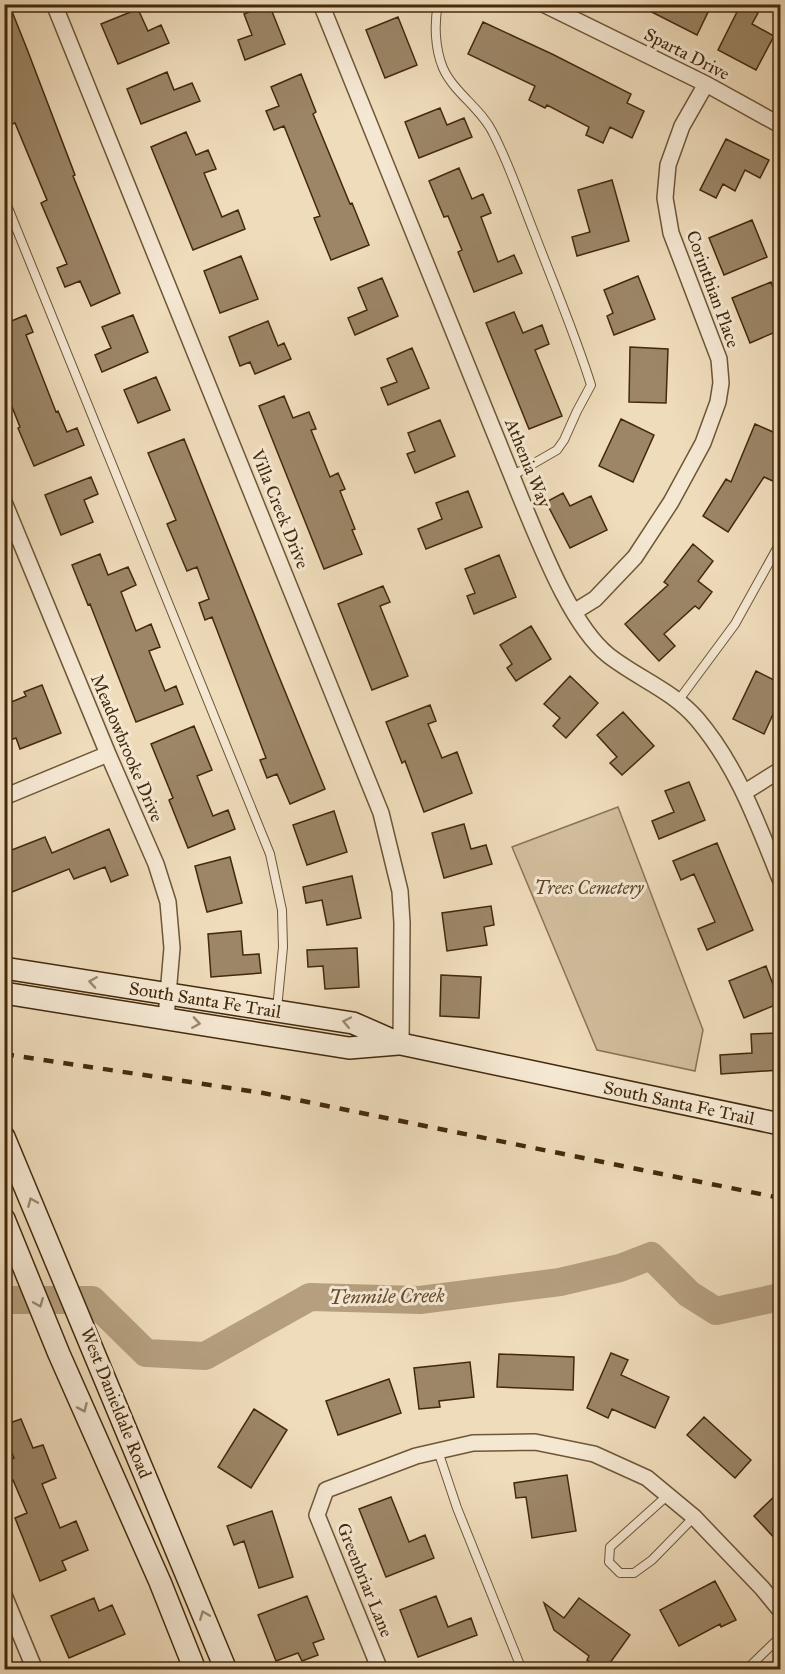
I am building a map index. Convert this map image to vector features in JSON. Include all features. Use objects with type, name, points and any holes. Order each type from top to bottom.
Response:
[{"type":"street","name":"Villa Creek Drive","points":[[54,4],[381,813],[400,891],[401,1044]]},
{"type":"street","name":"Athenia Way","points":[[321,4],[512,476],[545,554],[574,612],[590,636],[608,655],[678,701],[695,717],[716,744],[745,792],[780,879]]},
{"type":"street","name":"Sparta Drive","points":[[543,4],[706,84],[780,125]]},
{"type":"street","name":"Corinthian Place","points":[[574,612],[595,599],[608,587],[641,549],[665,512],[703,443],[718,402],[721,383],[719,359],[671,232],[664,198],[668,165],[682,126],[706,84]]},
{"type":"street","name":"Meadowbrooke Drive","points":[[4,501],[156,864],[168,902],[172,948],[166,1018]]},
{"type":"street","points":[[4,797],[108,754]]},
{"type":"street","points":[[745,792],[780,770]]},
{"type":"street","name":"South Santa Fe Trail","points":[[4,968],[353,1023],[401,1044],[780,1124]]},
{"type":"street","name":"South Santa Fe Trail","points":[[4,993],[349,1048],[401,1044]]},
{"type":"street","points":[[274,1036],[276,1011]]},
{"type":"street","name":"West Danieldale Road","points":[[4,1137],[226,1670]]},
{"type":"street","name":"West Danieldale Road","points":[[4,1219],[59,1354],[160,1582],[195,1670]]},
{"type":"street","name":"Greenbriar Lane","points":[[380,1670],[317,1515],[326,1490],[416,1456],[472,1443],[535,1442],[594,1454],[647,1478],[694,1517],[780,1610]]},
{"type":"street","points":[[160,1582],[186,1573]]},
{"type":"street","points":[[4,1595],[35,1670]]},
{"type":"lane","points":[[438,4],[436,42],[443,69],[492,129],[581,352],[591,385],[557,450],[512,476]]},
{"type":"lane","points":[[4,198],[270,854],[282,910],[283,947],[276,1011]]},
{"type":"lane","points":[[678,701],[735,624],[780,543]]},
{"type":"lane","points":[[438,1451],[522,1670]]},
{"type":"lane","points":[[668,1495],[610,1547],[609,1562],[620,1573],[634,1573],[652,1560],[694,1517]]},
{"type":"lane","points":[[746,1670],[780,1637]]},
{"type":"green space","name":"Trees Cemetery","points":[[618,807],[703,1030],[695,1071],[597,1050],[512,847]]},
{"type":"building","points":[[4,4],[9,4],[75,175],[73,176],[120,293],[91,306],[80,281],[65,287],[57,268],[67,264],[41,203],[47,200],[15,123],[4,127]]},
{"type":"building","points":[[269,4],[285,44],[245,60],[238,40],[252,35],[244,14]]},
{"type":"building","points":[[636,4],[702,4],[710,8],[697,35]]},
{"type":"building","points":[[741,4],[758,13],[752,24],[774,36],[756,70],[718,50]]},
{"type":"building","points":[[138,9],[148,31],[161,25],[169,43],[118,64],[101,24]]},
{"type":"building","points":[[398,17],[417,65],[385,78],[366,30]]},
{"type":"building","points":[[483,22],[631,94],[627,103],[644,111],[632,138],[610,127],[603,143],[586,135],[589,127],[547,105],[545,108],[529,100],[535,86],[468,54]]},
{"type":"building","points":[[167,72],[174,90],[192,83],[200,101],[141,124],[127,89]]},
{"type":"building","points":[[301,74],[316,112],[313,114],[369,245],[331,260],[314,218],[320,216],[284,126],[274,130],[266,111],[279,106],[271,87]]},
{"type":"building","points":[[440,108],[447,125],[464,118],[472,137],[419,158],[405,122]]},
{"type":"building","points":[[186,132],[196,155],[208,150],[216,169],[204,173],[222,217],[238,210],[245,229],[193,250],[151,147]]},
{"type":"building","points":[[726,139],[769,160],[760,178],[745,170],[735,191],[723,184],[716,198],[700,190]]},
{"type":"building","points":[[459,168],[472,199],[483,194],[491,213],[481,217],[498,262],[514,255],[522,273],[474,292],[458,252],[462,250],[448,216],[444,217],[429,181]]},
{"type":"building","points":[[612,180],[629,241],[577,256],[572,237],[590,232],[578,190]]},
{"type":"building","points":[[752,220],[767,257],[724,275],[709,238]]},
{"type":"building","points":[[241,256],[258,299],[220,313],[204,271]]},
{"type":"building","points":[[638,276],[655,319],[614,335],[607,316],[613,313],[604,290]]},
{"type":"building","points":[[382,278],[398,316],[355,335],[348,318],[367,310],[358,288]]},
{"type":"building","points":[[771,282],[780,304],[780,330],[750,343],[732,298]]},
{"type":"building","points":[[514,312],[523,333],[542,325],[549,344],[535,350],[562,416],[529,429],[486,323]]},
{"type":"building","points":[[26,315],[33,332],[26,335],[56,412],[58,411],[67,432],[77,428],[84,445],[34,466],[4,387],[4,324]]},
{"type":"building","points":[[133,315],[148,352],[102,372],[95,355],[111,348],[102,327]]},
{"type":"building","points":[[268,321],[278,346],[284,343],[291,359],[255,374],[250,362],[240,366],[229,337]]},
{"type":"building","points":[[630,347],[668,349],[666,403],[629,402]]},
{"type":"building","points":[[412,348],[429,388],[388,405],[381,388],[397,382],[387,359]]},
{"type":"building","points":[[156,377],[170,410],[138,423],[124,390]]},
{"type":"building","points":[[284,396],[293,418],[309,412],[316,429],[311,430],[330,477],[338,473],[345,489],[340,491],[362,554],[324,569],[259,406]]},
{"type":"building","points":[[621,419],[654,435],[633,482],[599,466]]},
{"type":"building","points":[[440,420],[455,456],[415,473],[407,454],[415,451],[408,433]]},
{"type":"building","points":[[755,424],[780,435],[780,468],[775,482],[764,477],[728,532],[703,516],[726,479],[731,482]]},
{"type":"building","points":[[184,439],[325,789],[290,804],[277,774],[267,778],[260,760],[266,758],[212,617],[205,620],[199,603],[209,599],[197,567],[187,571],[167,524],[176,520],[148,453]]},
{"type":"building","points":[[91,477],[98,494],[84,500],[93,522],[61,535],[45,495]]},
{"type":"building","points":[[468,491],[482,527],[426,549],[418,529],[442,519],[436,503]]},
{"type":"building","points":[[563,493],[570,506],[591,496],[607,530],[570,548],[546,502]]},
{"type":"building","points":[[693,544],[713,561],[698,581],[712,592],[699,609],[695,606],[664,634],[675,646],[659,661],[625,624],[668,585],[664,582]]},
{"type":"building","points":[[100,554],[108,575],[128,567],[136,585],[121,592],[136,631],[151,624],[160,647],[149,651],[165,691],[176,686],[183,704],[136,722],[90,604],[88,605],[72,565]]},
{"type":"building","points":[[499,555],[516,597],[474,614],[467,596],[475,593],[465,569]]},
{"type":"building","points":[[383,586],[390,602],[380,606],[408,676],[372,690],[338,604]]},
{"type":"building","points":[[531,626],[551,659],[516,681],[507,668],[512,664],[500,645]]},
{"type":"building","points":[[756,671],[780,683],[780,699],[764,734],[733,719]]},
{"type":"building","points":[[570,676],[598,703],[566,738],[553,726],[560,718],[544,704]]},
{"type":"building","points":[[42,685],[61,733],[20,749],[16,738],[4,742],[4,705],[26,696],[24,692]]},
{"type":"building","points":[[430,705],[436,721],[428,724],[442,758],[457,752],[472,793],[424,812],[405,761],[402,763],[386,722]]},
{"type":"building","points":[[623,712],[654,746],[622,775],[610,763],[617,757],[597,735]]},
{"type":"building","points":[[194,726],[212,770],[197,776],[213,816],[228,810],[235,829],[188,848],[169,800],[173,798],[151,744]]},
{"type":"building","points":[[689,782],[705,820],[659,839],[652,821],[674,812],[665,791]]},
{"type":"building","points":[[334,811],[347,852],[307,865],[293,825]]},
{"type":"building","points":[[464,824],[471,849],[486,845],[492,864],[444,878],[432,833]]},
{"type":"building","points":[[109,829],[128,875],[111,882],[105,867],[74,879],[69,869],[12,892],[4,874],[4,853],[45,837],[52,853]]},
{"type":"building","points":[[717,843],[753,930],[707,950],[698,929],[715,922],[694,874],[681,880],[673,861]]},
{"type":"building","points":[[230,857],[242,903],[207,912],[195,866]]},
{"type":"building","points":[[352,876],[361,918],[327,925],[322,900],[306,903],[303,887]]},
{"type":"building","points":[[491,906],[494,925],[484,927],[487,945],[447,951],[442,913]]},
{"type":"building","points":[[241,931],[243,955],[259,954],[261,973],[211,977],[208,934]]},
{"type":"building","points":[[357,948],[359,987],[325,989],[323,966],[308,967],[307,950]]},
{"type":"building","points":[[766,966],[780,1003],[744,1018],[729,981]]},
{"type":"building","points":[[441,975],[481,977],[479,1018],[440,1016]]},
{"type":"building","points":[[780,1033],[780,1070],[721,1074],[720,1055],[752,1053],[751,1034]]},
{"type":"building","points":[[611,1353],[628,1360],[621,1375],[669,1397],[655,1428],[612,1409],[608,1418],[587,1408]]},
{"type":"building","points":[[499,1354],[574,1357],[573,1390],[497,1387]]},
{"type":"building","points":[[470,1362],[474,1397],[439,1401],[440,1407],[419,1409],[414,1368]]},
{"type":"building","points":[[389,1379],[401,1413],[338,1435],[326,1401]]},
{"type":"building","points":[[254,1409],[287,1430],[251,1488],[218,1467]]},
{"type":"building","points":[[704,1417],[751,1460],[735,1478],[687,1435]]},
{"type":"building","points":[[21,1419],[33,1448],[43,1445],[56,1478],[42,1484],[60,1528],[76,1521],[88,1550],[62,1561],[66,1570],[40,1581],[15,1518],[27,1513],[13,1480],[4,1484],[4,1462],[14,1458],[4,1435],[4,1425]]},
{"type":"building","points":[[567,1475],[576,1531],[532,1538],[526,1497],[516,1498],[514,1483]]},
{"type":"building","points":[[780,1491],[780,1544],[754,1516]]},
{"type":"building","points":[[391,1497],[409,1542],[425,1535],[434,1558],[386,1577],[359,1509]]},
{"type":"building","points":[[272,1511],[293,1577],[259,1588],[244,1541],[234,1545],[227,1526]]},
{"type":"building","points":[[715,1581],[736,1620],[721,1627],[720,1624],[679,1646],[660,1610]]},
{"type":"building","points":[[307,1596],[324,1639],[313,1643],[318,1655],[302,1661],[298,1653],[276,1661],[258,1615]]},
{"type":"building","points":[[436,1596],[448,1627],[471,1618],[477,1635],[418,1657],[400,1610]]},
{"type":"building","points":[[94,1598],[99,1611],[112,1605],[125,1634],[69,1658],[51,1616]]},
{"type":"building","points":[[579,1598],[630,1635],[605,1670],[599,1670],[587,1660],[589,1656],[554,1630],[544,1603],[564,1618]]},
{"type":"waterway","name":"Tenmile Creek","points":[[4,1300],[92,1300],[146,1353],[205,1356],[310,1297],[420,1300],[560,1282],[620,1268],[651,1256],[689,1294],[716,1311],[780,1297]]},
{"type":"railway","points":[[4,1054],[263,1093],[780,1198]]}]
